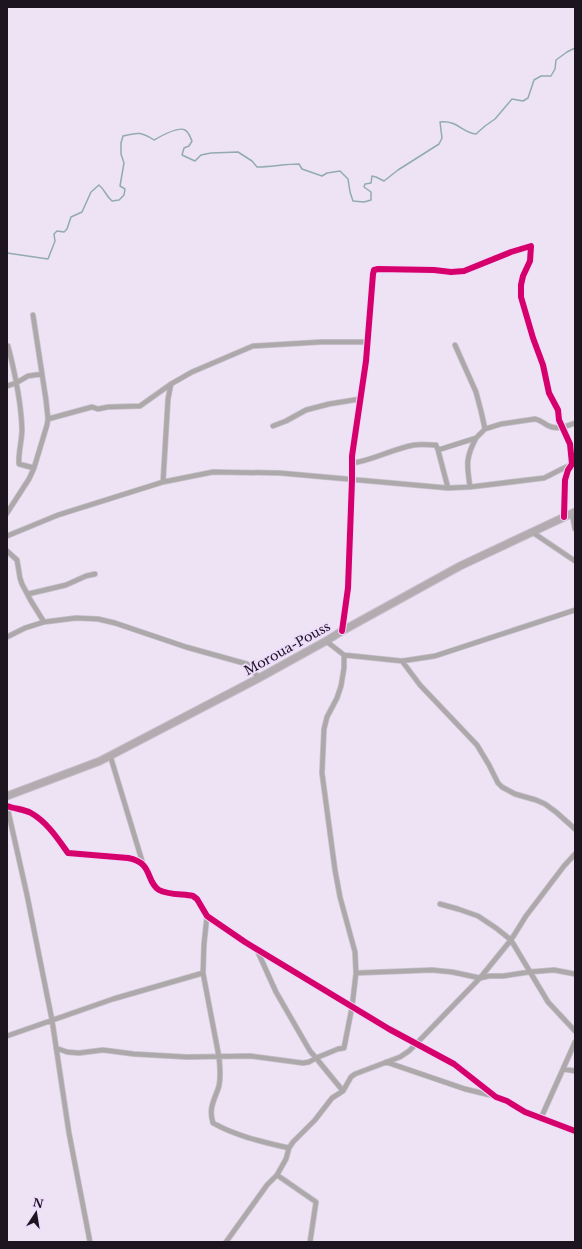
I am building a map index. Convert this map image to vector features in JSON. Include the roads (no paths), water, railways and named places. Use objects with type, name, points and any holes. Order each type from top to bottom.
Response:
[{"type":"main road","name":"Moroua-Pouss","points":[[7,796],[100,761],[259,678],[460,566],[574,512]]},
{"type":"street","points":[[342,631],[348,588],[353,463],[352,456],[368,342],[374,270],[415,269],[464,272],[511,252],[531,246],[530,261],[523,276],[521,285],[522,297],[543,365],[549,393],[558,410],[559,420],[570,444],[573,464],[568,470],[565,480],[564,517]]},
{"type":"street","points":[[7,513],[29,479],[34,468],[48,419],[33,315]]},
{"type":"street","points":[[48,419],[92,406],[98,409],[108,407],[140,406],[171,384],[192,372],[253,346],[336,341],[368,342]]},
{"type":"street","points":[[455,345],[476,392],[482,411],[485,429]]},
{"type":"street","points":[[8,346],[16,383],[22,429],[18,461],[19,464],[34,468]]},
{"type":"street","points":[[7,386],[28,376],[42,374]]},
{"type":"street","points":[[163,482],[168,399],[171,384]]},
{"type":"street","points":[[273,426],[306,410],[329,404],[360,399]]},
{"type":"street","points":[[470,487],[467,458],[476,438],[485,429],[501,424],[530,419],[539,420],[554,428],[575,423]]},
{"type":"street","points":[[438,450],[476,438]]},
{"type":"street","points":[[353,463],[415,445],[436,445],[448,488]]},
{"type":"street","points":[[7,536],[58,515],[163,482],[213,472],[280,473],[448,488],[470,487],[544,478],[573,464]]},
{"type":"street","points":[[574,512],[575,529]]},
{"type":"street","points":[[532,532],[575,561]]},
{"type":"street","points":[[7,551],[16,560],[20,578],[44,622]]},
{"type":"street","points":[[28,594],[66,585],[86,576],[95,574]]},
{"type":"street","points":[[326,641],[344,655],[402,661],[434,656],[575,610]]},
{"type":"street","points":[[7,637],[25,628],[44,622],[76,618],[98,619],[115,623],[186,647],[247,664],[259,678]]},
{"type":"street","points":[[56,1048],[67,1052],[79,1053],[103,1050],[187,1057],[250,1056],[284,1062],[303,1063],[309,1062],[345,1047],[356,973],[355,952],[340,897],[335,870],[322,773],[324,730],[327,717],[337,698],[341,686],[344,668],[344,655]]},
{"type":"street","points":[[402,661],[420,685],[477,745],[498,783],[502,787],[515,794],[545,804],[575,829]]},
{"type":"street","points":[[110,755],[143,864],[155,886],[159,890],[194,896],[207,916],[256,949],[389,1029],[454,1064],[496,1097]]},
{"type":"street","points":[[90,1242],[69,1133],[52,1020],[7,807],[32,814],[43,822],[53,832],[68,853],[128,858],[134,859],[143,864]]},
{"type":"street","points":[[226,1242],[267,1184],[277,1175],[293,1142],[315,1120],[332,1098],[342,1091],[351,1077],[355,1074],[400,1057],[416,1044],[480,978],[511,940],[526,916],[575,854]]},
{"type":"street","points":[[440,904],[478,916],[487,921],[511,940],[548,1002],[575,1031]]},
{"type":"street","points":[[207,916],[203,973],[219,1057],[219,1085],[210,1115],[213,1122],[230,1131],[243,1136],[289,1148]]},
{"type":"street","points":[[256,949],[276,992],[310,1051],[342,1091]]},
{"type":"street","points":[[356,973],[432,970],[452,972],[480,978],[554,970],[575,974]]},
{"type":"street","points":[[7,1036],[113,999],[203,973]]},
{"type":"street","points":[[541,1118],[575,1042]]},
{"type":"street","points":[[386,1062],[465,1090],[496,1097],[525,1112],[575,1131]]},
{"type":"street","points":[[562,1069],[575,1071]]},
{"type":"street","points":[[277,1175],[316,1202],[310,1242]]},
{"type":"waterway","points":[[7,253],[48,259],[55,241],[54,234],[57,231],[64,232],[67,229],[71,217],[82,212],[91,192],[99,185],[112,201],[119,200],[124,195],[125,189],[120,186],[124,163],[121,154],[121,143],[123,136],[132,134],[143,134],[154,140],[174,130],[185,130],[192,141],[189,146],[184,148],[182,155],[195,161],[201,155],[238,152],[252,161],[257,167],[299,164],[302,169],[322,176],[327,173],[340,171],[348,179],[353,201],[364,202],[371,200],[371,192],[364,187],[365,184],[371,183],[372,176],[384,181],[398,170],[439,144],[442,138],[440,122],[451,123],[476,134],[495,119],[512,99],[523,101],[528,98],[534,80],[541,76],[551,76],[555,69],[556,60],[575,48]]}]
